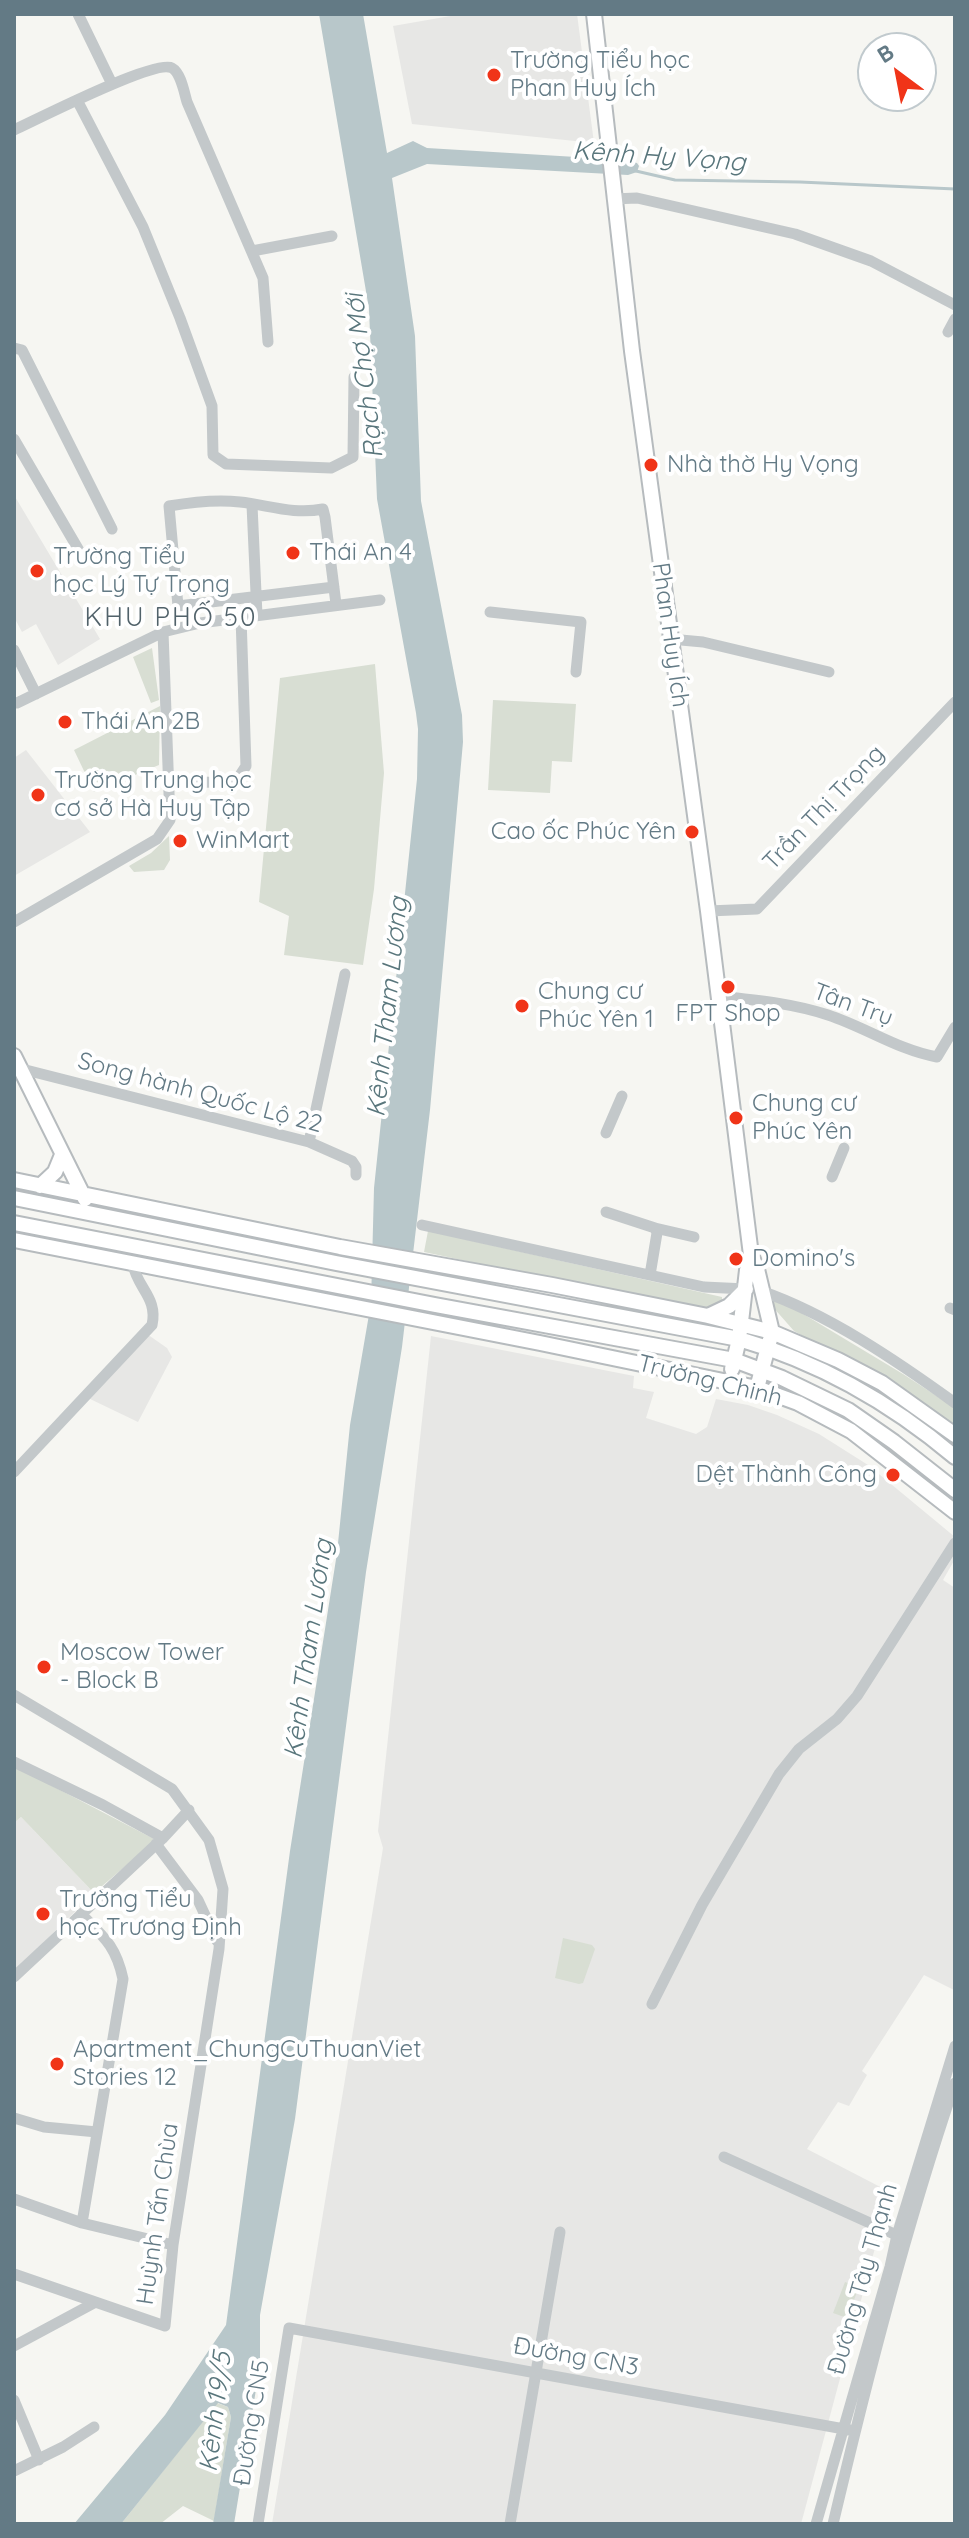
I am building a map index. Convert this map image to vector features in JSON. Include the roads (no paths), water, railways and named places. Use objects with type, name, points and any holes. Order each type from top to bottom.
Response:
[{"type":"main road","name":"Phan Huy Ích","points":[[594,14],[613,195],[751,1255],[747,1270],[754,1290]]},
{"type":"main road","points":[[16,1064],[93,1213]]},
{"type":"main road","points":[[40,1186],[55,1172],[62,1155]]},
{"type":"main road","points":[[14,1180],[340,1247],[708,1316],[772,1332],[882,1383],[955,1435]]},
{"type":"main road","points":[[14,1198],[93,1213]]},
{"type":"main road","name":"Trường Chinh","points":[[93,1213],[336,1263],[739,1339],[802,1359],[844,1380],[935,1440],[955,1457]]},
{"type":"main road","name":"Trường Chinh","points":[[14,1223],[734,1360],[810,1390],[858,1416],[955,1490]]},
{"type":"main road","points":[[14,1240],[133,1265]]},
{"type":"main road","name":"Trường Chinh","points":[[133,1265],[757,1388],[798,1403],[851,1431],[955,1512]]},
{"type":"main road","points":[[549,1303],[552,1285]]},
{"type":"main road","points":[[672,1327],[708,1316],[754,1290]]},
{"type":"main road","points":[[728,1381],[754,1290]]},
{"type":"main road","points":[[754,1290],[772,1332],[757,1388]]},
{"type":"main road","points":[[540,1343],[543,1325]]},
{"type":"street","points":[[78,14],[112,84]]},
{"type":"street","points":[[14,130],[112,84],[166,66],[174,69],[263,278],[268,342]]},
{"type":"street","points":[[77,100],[143,227],[180,318],[212,406],[213,455],[226,464],[331,468],[353,457],[354,377]]},
{"type":"street","points":[[613,195],[795,234],[871,261],[955,305]]},
{"type":"street","points":[[252,251],[332,236]]},
{"type":"street","points":[[948,332],[955,319]]},
{"type":"street","points":[[14,348],[22,350],[112,529]]},
{"type":"street","points":[[14,439],[84,559]]},
{"type":"street","points":[[334,587],[178,606],[169,506],[198,501],[240,502],[297,512],[323,509],[334,587],[336,604]]},
{"type":"street","points":[[252,505],[257,615]]},
{"type":"street","points":[[17,703],[163,632],[200,623],[380,600]]},
{"type":"street","points":[[490,612],[581,622],[576,672]]},
{"type":"street","points":[[168,781],[235,783],[246,766],[241,617]]},
{"type":"street","points":[[14,922],[157,839],[170,820],[163,632]]},
{"type":"street","points":[[670,639],[703,642],[829,672]]},
{"type":"street","points":[[14,650],[36,694]]},
{"type":"street","name":"Trần Thị Trọng","points":[[708,911],[757,909],[955,702]]},
{"type":"street","points":[[309,1142],[345,974]]},
{"type":"street","name":"Tân Trụ","points":[[718,996],[782,1003],[829,1015],[937,1057],[955,1027]]},
{"type":"street","name":"Song hành Quốc Lộ 22","points":[[16,1064],[309,1142],[352,1161],[356,1175]]},
{"type":"street","points":[[606,1133],[622,1096]]},
{"type":"street","points":[[832,1177],[844,1148]]},
{"type":"street","points":[[606,1212],[694,1237]]},
{"type":"street","points":[[422,1225],[704,1287],[754,1290],[785,1299],[853,1336],[955,1403]]},
{"type":"street","points":[[650,1275],[657,1233],[655,1228]]},
{"type":"street","points":[[14,1472],[152,1325],[152,1302],[135,1275],[133,1265]]},
{"type":"street","points":[[652,2004],[702,1905],[779,1774],[799,1749],[837,1719],[857,1696],[955,1543]]},
{"type":"street","name":"Huỳnh Tấn Chùa","points":[[14,2274],[165,2326],[173,2245],[219,1949],[223,1889],[209,1840],[172,1789],[15,1700]]},
{"type":"street","points":[[14,1762],[103,1805],[159,1841],[198,1900],[219,1949]]},
{"type":"street","points":[[14,1977],[189,1810]]},
{"type":"street","points":[[81,1914],[112,1944],[119,1958],[123,1979],[82,2223]]},
{"type":"street","name":"Đường Tây Thạnh","points":[[816,2524],[850,2430],[955,2046]]},
{"type":"street","name":"Đường Tây Thạnh","points":[[929,2143],[955,2083]]},
{"type":"street","points":[[14,2118],[44,2127],[97,2132]]},
{"type":"street","points":[[724,2157],[902,2237]]},
{"type":"street","points":[[14,2199],[82,2223],[173,2245]]},
{"type":"street","points":[[510,2524],[560,2232]]},
{"type":"street","points":[[14,2346],[94,2303]]},
{"type":"street","name":"Đường CN3","points":[[289,2328],[850,2430]]},
{"type":"street","name":"Đường CN5","points":[[258,2524],[289,2328]]},
{"type":"street","points":[[14,2400],[39,2460]]},
{"type":"street","points":[[14,2471],[39,2460],[94,2427]]},
{"type":"street","name":"Đường Tây Thạnh","points":[[833,2524],[850,2430]]},
{"type":"waterway","name":"Kênh Hy Vọng","points":[[636,171],[675,180],[955,189]]},
{"type":"place","name":"Trường Tiểu học Phan Huy Ích","points":[[494,75]]},
{"type":"place","name":"Nhà thờ Hy Vọng","points":[[651,465]]},
{"type":"place","name":"Thái An 4","points":[[293,553]]},
{"type":"place","name":"Trường Tiểu học Lý Tự Trọng","points":[[37,571]]},
{"type":"place","name":"Thái An 2B","points":[[65,722]]},
{"type":"place","name":"Trường Trung học cơ sở Hà Huy Tập","points":[[38,795]]},
{"type":"place","name":"Cao ốc Phúc Yên","points":[[692,832]]},
{"type":"place","name":"WinMart","points":[[180,841]]},
{"type":"place","name":"FPT Shop","points":[[728,987]]},
{"type":"place","name":"Chung cư Phúc Yên 1","points":[[522,1006]]},
{"type":"place","name":"Chung cư Phúc Yên","points":[[736,1118]]},
{"type":"place","name":"Domino's","points":[[736,1259]]},
{"type":"place","name":"Dệt Thành Công","points":[[893,1475]]},
{"type":"place","name":"Moscow Tower - Block B","points":[[44,1667]]},
{"type":"place","name":"Trường Tiểu học Trương Định","points":[[43,1914]]},
{"type":"place","name":"Apartment_ChungCuThuanViet Stories 12","points":[[57,2064]]},
{"type":"district","name":"KHU PHỐ 50","points":[[171,618]]},
{"type":"water label","name":"Rạch Chợ Mới","points":[[365,376]]},
{"type":"water label","name":"Kênh Tham Lương","points":[[388,1007]]},
{"type":"water label","name":"Kênh Tham Lương","points":[[309,1649]]},
{"type":"water label","name":"Kênh 19/5","points":[[216,2412]]}]
